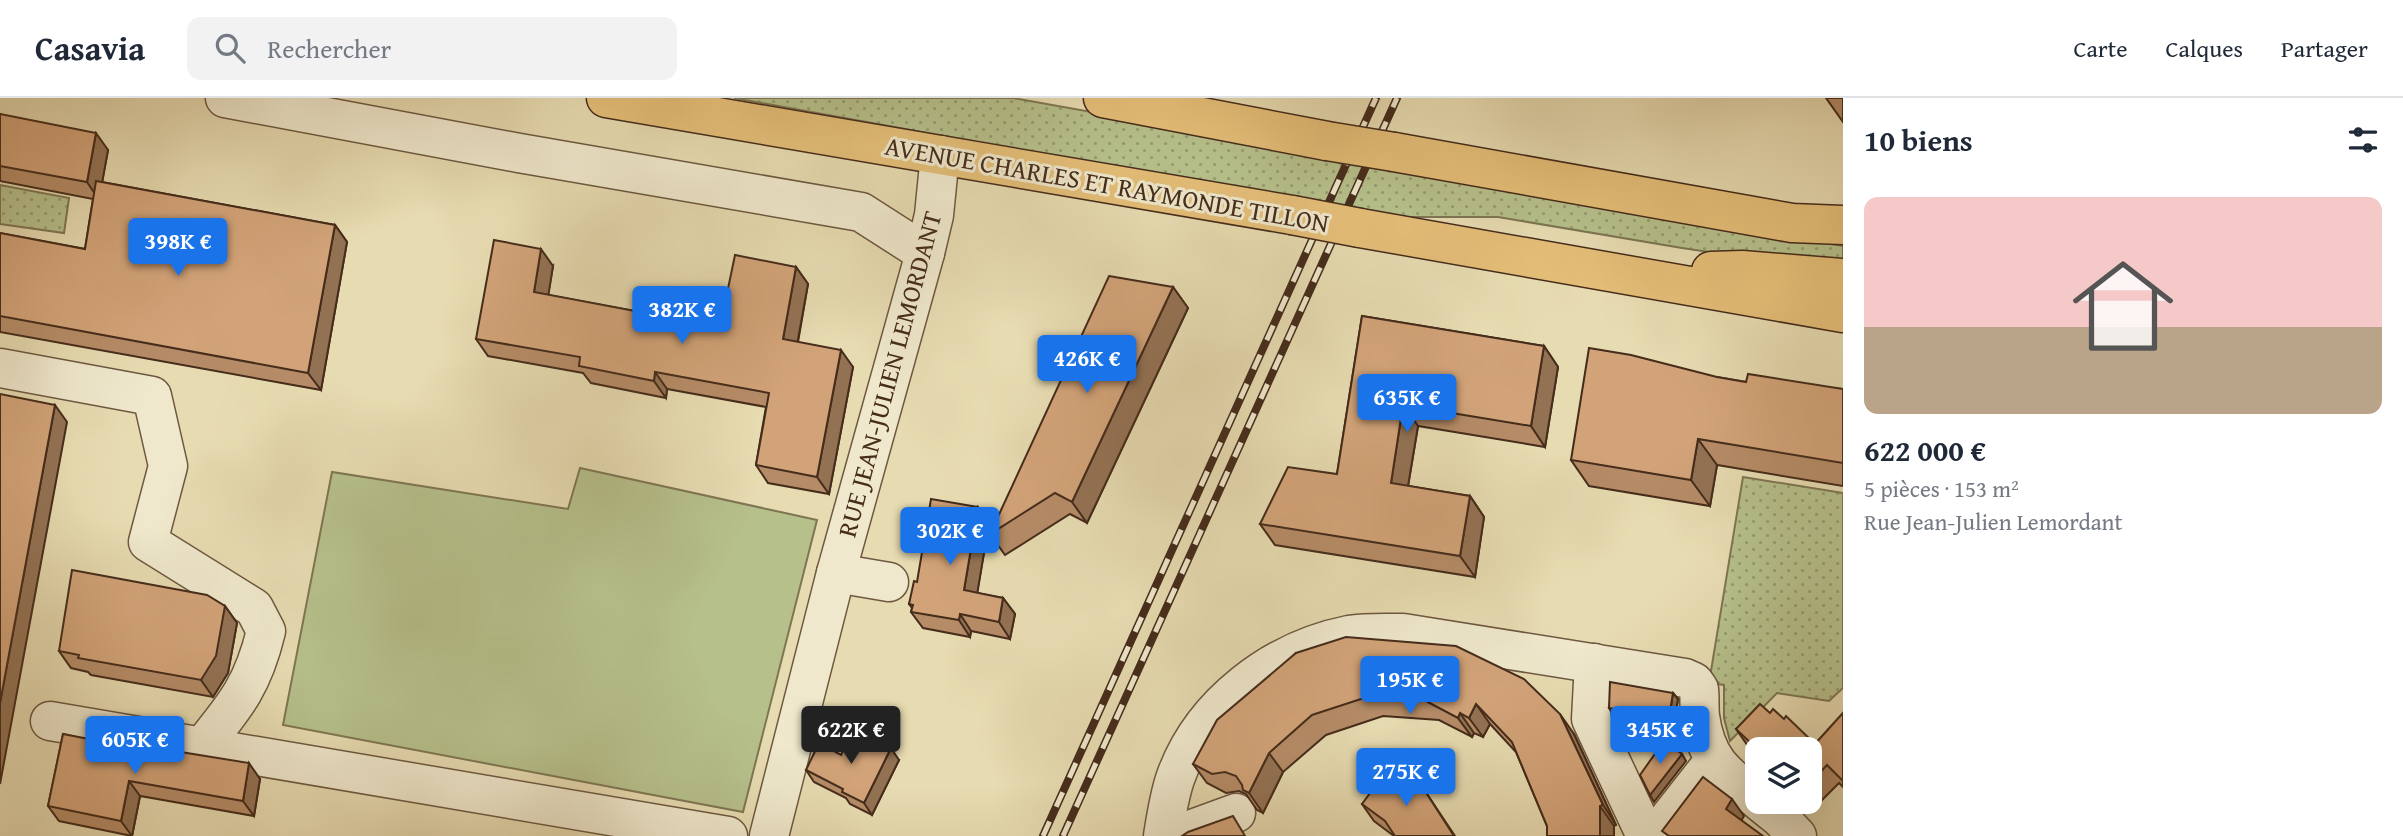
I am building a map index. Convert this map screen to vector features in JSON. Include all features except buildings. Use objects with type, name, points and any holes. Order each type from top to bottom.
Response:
[{"type":"main road","name":"AVENUE CHARLES ET RAYMONDE TILLON","points":[[606,98],[1292,215],[1843,313]]},
{"type":"main road","points":[[1103,98],[1326,141],[1792,223],[1840,224]]},
{"type":"main road","name":"AVENUE CHARLES ET RAYMONDE TILLON","points":[[1607,272],[1742,270],[1843,278]]},
{"type":"street","points":[[225,98],[519,153],[861,212],[925,253]]},
{"type":"street","name":"RUE JEAN-JULIEN LEMORDANT","points":[[769,836],[839,562],[925,253],[934,215],[940,155]]},
{"type":"street","points":[[0,368],[152,396],[167,466],[148,542],[254,608],[266,631],[259,661],[240,700],[202,747]]},
{"type":"street","points":[[839,562],[889,582]]},
{"type":"street","points":[[1163,836],[1175,778],[1187,752],[1223,703],[1244,683],[1300,650],[1350,635],[1402,633],[1685,678],[1694,682],[1699,689],[1706,744],[1714,761],[1729,778],[1745,790]]},
{"type":"street","points":[[1594,663],[1591,719],[1646,836]]},
{"type":"street","points":[[50,721],[728,836]]},
{"type":"street","points":[[1655,836],[1714,761]]},
{"type":"street","points":[[1173,836],[1236,813]]},
{"type":"street","points":[[1775,814],[1797,836]]},
{"type":"green space","points":[[734,98],[1013,98],[1843,246],[1843,268],[1782,263],[1498,217],[1389,217]]},
{"type":"green space","points":[[0,185],[69,198],[64,233],[0,224]]},
{"type":"green space","points":[[580,468],[817,520],[743,812],[283,725],[332,472],[568,509]]},
{"type":"green space","points":[[1743,477],[1843,493],[1843,688],[1829,701],[1777,693],[1730,741],[1724,718],[1724,685],[1709,683]]},
{"type":"railway","points":[[1043,836],[1376,98]]},
{"type":"railway","points":[[1063,836],[1397,98]]}]
